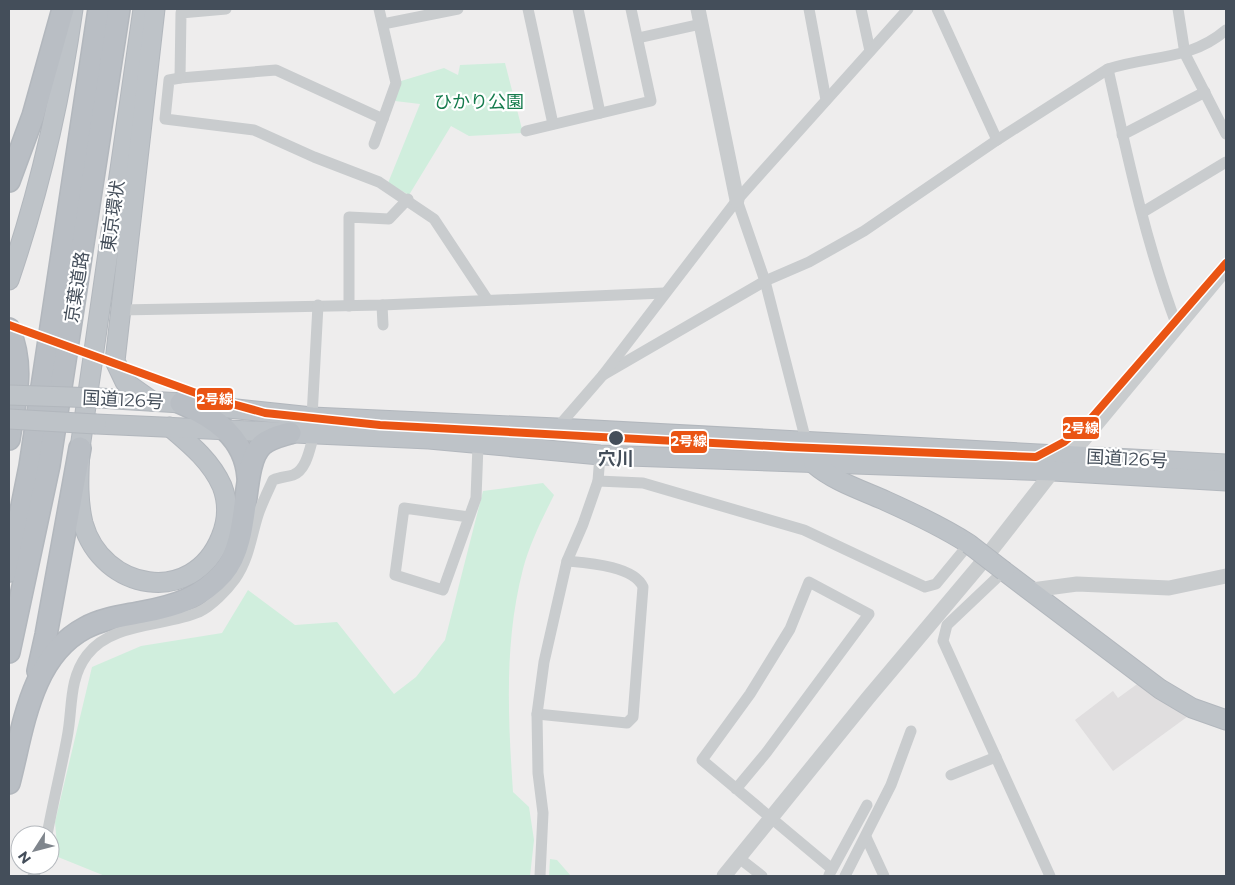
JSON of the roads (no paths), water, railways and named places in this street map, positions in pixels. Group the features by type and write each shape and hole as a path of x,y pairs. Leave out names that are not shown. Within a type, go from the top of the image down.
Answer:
{"highway":[{"path":"9,180 33,116 63,9"},
{"path":"9,280 31,214 49,147 73,9"},
{"name":"京葉道路","path":"9,571 30,466 99,9"},
{"name":"京葉道路","path":"9,652 50,457 119,9"},
{"name":"東京環状","path":"143,9 80,448 78,495 83,524 94,548 110,566 133,578 158,583 173,581 200,568 212,556 228,515 222,487 215,472 198,452 170,427"},
{"path":"155,9 116,345 117,366 125,382 156,403"},
{"path":"9,329 14,342 19,368 9,439"},
{"name":"国道126号","path":"9,395 181,403 313,425 478,445 600,455 1053,471 1226,481"},
{"path":"181,403 205,414 226,430 244,459 248,482"},
{"path":"9,419 170,427"},
{"name":"国道126号","path":"170,427 290,433 313,425 557,428 1226,464"},
{"path":"32,694 45,666 71,637 85,628 110,618 173,606 195,597 211,585 224,571 234,554 241,534 248,482 255,453 268,440 290,433"},
{"path":"9,784 46,635 80,448"},
{"path":"814,464 823,472 847,485 942,527 970,544 1160,689 1192,708 1226,720"}],"street":[{"path":"180,78 181,13 226,9"},
{"path":"374,144 396,83 379,9"},
{"path":"382,24 458,9"},
{"path":"528,9 553,124"},
{"path":"578,9 600,113"},
{"path":"526,131 651,101 631,9"},
{"path":"808,9 826,100"},
{"path":"861,9 870,51"},
{"path":"557,428 603,375 737,200 908,9"},
{"path":"937,9 996,140"},
{"path":"1178,9 1185,54 1226,134"},
{"path":"638,38 700,16 737,200 765,281 806,441"},
{"path":"603,375 765,281 809,262 864,231 996,140 1108,69 1124,64 1185,54 1226,30"},
{"path":"1108,69 1122,135 1165,294 1177,326"},
{"path":"383,119 276,70 169,80 165,120 254,130 314,157 379,182 408,199 434,218 487,299"},
{"path":"1122,135 1205,92"},
{"path":"1143,212 1226,162"},
{"path":"349,306 349,217 389,219 408,199"},
{"path":"724,876 770,817 979,566 1053,471 1084,439 1226,268"},
{"path":"119,310 382,305 487,299 664,293"},
{"path":"49,825 68,736 73,682 87,655 95,646 122,632 182,618 201,611 217,598 235,579 248,557 258,515 273,480 293,475 300,471 307,459 313,425 318,305"},
{"path":"382,305 383,324"},
{"path":"469,517 404,508 395,575 443,590 476,498 478,445"},
{"path":"540,876 543,813 538,773 537,714 544,662 567,561 583,524 598,481 600,455"},
{"path":"598,481 643,483 804,530 925,587 936,584 970,544"},
{"path":"537,714 627,723 633,717 642,583 639,578 610,566 567,561"},
{"path":"1004,571 947,625 943,641 1050,876"},
{"path":"1032,590 1077,584 1169,588 1226,576"},
{"path":"736,789 869,614 808,582 790,629 750,694 702,760 736,789 770,817 830,873 867,805"},
{"path":"845,876 891,785 911,731"},
{"path":"952,775 996,757"},
{"path":"866,837 884,876"},
{"path":"739,858 762,876"}],"place":[{"name":"穴川","path":"616,438"}],"park label":[{"name":"ひかり公園","path":"479,102"}]}
